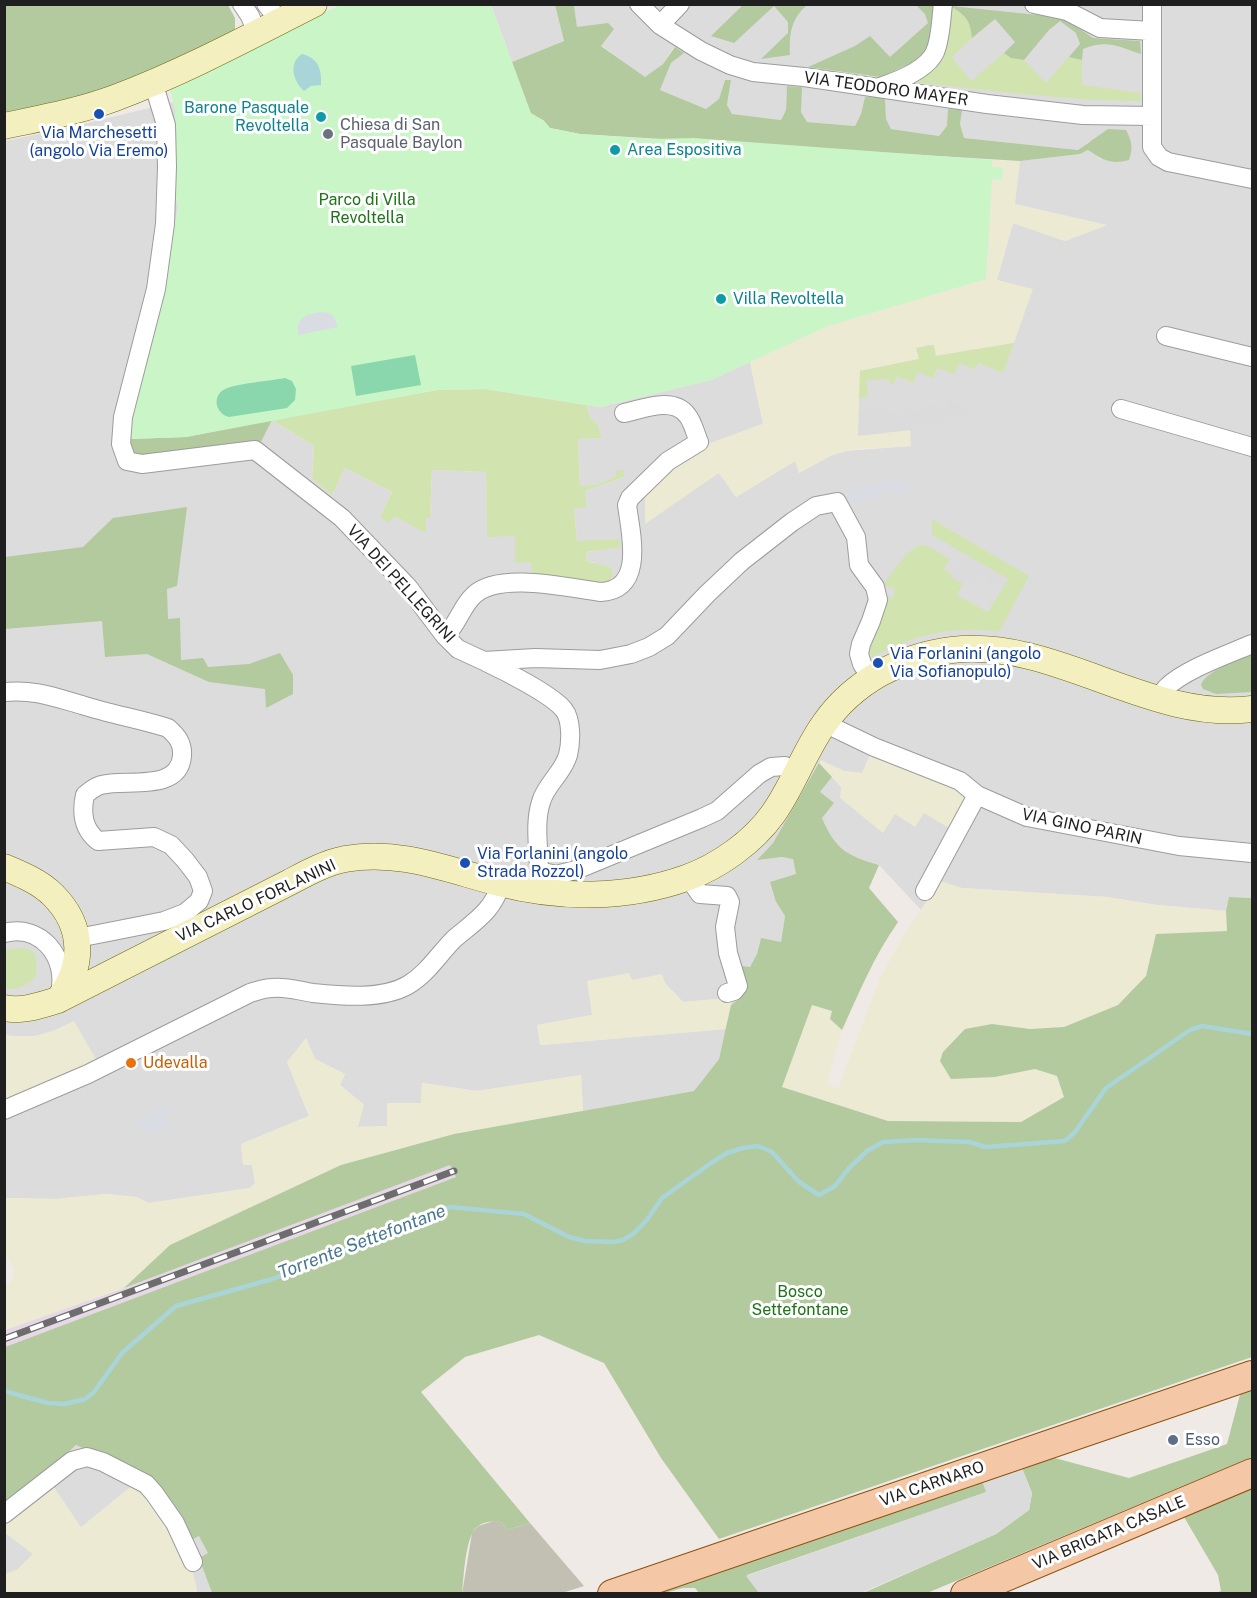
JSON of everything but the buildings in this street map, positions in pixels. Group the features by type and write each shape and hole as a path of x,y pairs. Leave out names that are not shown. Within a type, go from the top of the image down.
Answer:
{"main road":[{"path":"4,126 114,99 153,82 268,20 314,4"},
{"name":"VIA CARLO FORLANINI","path":"4,1008 14,1010 35,1007 58,1000 319,867 344,859 377,856 403,858 439,865 501,884 570,895 610,894 652,889 688,877 728,856 773,815 824,723 844,700 871,678 918,656 953,650 996,651 1064,666 1160,700 1195,709 1252,709"},
{"path":"4,867 26,876 52,895 74,929 77,954 73,976 67,989 58,1000"},
{"name":"VIA CARNARO","path":"612,1593 1252,1375"},
{"name":"VIA BRIGATA CASALE","path":"965,1593 1252,1473"}],"street":[{"path":"242,4 250,16 268,20"},
{"name":"VIA TEODORO MAYER","path":"639,4 660,25 701,51 730,65 753,72 1083,115 1152,116"},
{"path":"660,25 680,4"},
{"path":"879,88 903,80 928,61 936,51 943,4"},
{"path":"1034,4 1067,11 1100,28 1152,31"},
{"path":"1152,4 1152,147 1159,157 1168,162 1252,179"},
{"name":"VIA DEI PELLEGRINI","path":"153,82 166,125 165,225 156,289 123,417 121,444 127,461 142,464 255,450 342,518 408,587 445,636 458,649 484,661 535,658 600,660 631,654 649,647 667,636 742,561 792,522 816,506 837,502 856,537 859,565 875,587 878,600 859,654 871,678"},
{"path":"1166,336 1252,357"},
{"path":"445,636 454,628 466,604 486,587 500,584 524,584 601,592 612,591 621,586 631,568 632,552 627,505 630,498 668,461 699,442 688,415 680,408 665,404 624,413"},
{"path":"1121,409 1252,447"},
{"path":"1160,700 1165,689 1177,680 1252,644"},
{"path":"484,661 549,698 564,710 568,722 570,737 568,756 559,774 547,787 540,804 539,871 556,875 576,870 702,818 717,811 759,774 771,767 785,766 797,771"},
{"path":"4,692 22,690 51,694 168,728 177,737 182,748 182,760 170,776 147,782 103,784 93,788 85,795 82,809 90,834 98,841 154,837 171,845 186,860 198,878 203,891 199,901 185,913 164,921 127,928 74,929"},
{"name":"VIA GINO PARIN","path":"824,723 874,747 960,781 977,795 1027,818 1179,846 1252,853"},
{"path":"925,891 977,795"},
{"path":"688,877 700,894 727,896 730,902 725,927 728,953 738,986 734,991 727,993"},
{"path":"4,1110 88,1074 250,993 271,988 347,995 377,994 410,984 454,939 490,908 501,884"},
{"path":"4,933 14,930 29,932 46,943 56,954 62,970 58,1000"},
{"path":"4,1514 72,1461 87,1457 112,1466 146,1484 175,1523 194,1562"}],"shaded area":[{"path":"491,5 555,5 564,41 512,62"},
{"path":"574,5 1252,5 1252,898 1229,897 1226,911 1157,905 1107,897 962,888 940,882 921,910 879,865 855,859 831,839 822,818 820,792 832,777 883,833 872,751 862,773 844,771 821,761 773,843 758,859 793,858 796,874 776,902 785,916 781,943 761,939 750,968 741,967 747,986 744,996 731,1005 729,998 683,1002 665,983 631,980 629,974 592,1015 537,1025 541,1045 726,1029 719,1059 694,1091 583,1111 581,1075 477,1091 422,1083 421,1103 387,1126 358,1127 363,1104 340,1085 345,1074 315,1059 306,1039 287,1062 309,1116 241,1144 243,1164 252,1165 255,1183 250,1188 149,1203 136,1197 106,1194 55,1199 5,1198 5,141 174,102 175,193 178,208 129,439 260,444 272,420 314,446 312,479 332,495 345,468 392,492 380,517 394,516 426,532 426,517 430,517 432,470 486,472 487,536 515,536 531,562 598,563 588,562 586,556 587,552 596,551 577,541 574,508 585,491 624,477 616,476 599,484 580,486 578,439 600,438 599,426 591,418 586,405 600,407 711,380 750,362 763,424 705,445 719,473 736,497 795,461 799,473 830,456 846,451 911,446 858,436 860,353 1032,290 997,280 1013,223 1065,241 1106,225 1014,204 1020,161 1080,154 1088,150 1102,160 1090,141 1078,150 964,138 960,124 961,110 939,136 891,129 886,119 885,96 865,97 855,126 807,122 801,112 801,87 787,86 786,110 781,120 732,114 727,105 731,81 725,80 719,99 706,109 660,90 671,63 683,53 674,47 663,64 645,78 577,27"},
{"path":"992,160 1020,161 1015,204 1107,225 1065,241 1013,223 997,280 1033,289 1014,343 935,356 934,345 928,345 917,348 919,359 860,371 858,435 910,430 911,446 846,451 830,456 799,473 795,461 736,497 719,473 645,524 645,493 673,465 705,445 763,424 750,362 828,326 986,279 992,179 1002,180 1003,169 992,168"},
{"path":"320,312 329,313 334,317 338,327 298,335 298,324 301,319"},
{"path":"949,400 967,407 968,416 947,417 942,423 914,424 910,430 858,436 859,408 882,407 901,415 905,406 922,413 926,404 945,411"},
{"path":"901,477 902,482 909,481 909,493 905,494 904,491 894,495 891,488 881,490 883,496 854,504 842,494"},
{"path":"964,554 1009,579 1001,590 987,583 989,578 982,574 976,584 967,578 963,584 951,577"},
{"path":"872,751 942,780 969,797 952,830 924,813 915,827 895,814 883,833 840,798 841,787 819,763 821,760 844,771 862,773"},
{"path":"940,881 962,888 1107,897 1157,905 1226,911 1227,931 1157,934 1146,976 1118,1005 1064,1027 1030,1029 992,1024 965,1029 943,1052 995,1077 1035,1069 1057,1076 1064,1096 1021,1122 888,1121 782,1087 812,1005 832,1011 831,1019 842,1030 827,1084 838,1089 880,978 901,940"},
{"path":"629,973 632,980 662,974 665,983 683,1002 729,998 731,1005 726,1029 540,1045 537,1025 592,1015 587,981"},
{"path":"74,1021 97,1061 5,1100 4,1034 35,1036"},
{"path":"306,1038 315,1059 345,1074 340,1085 364,1105 358,1127 387,1126 387,1103 421,1103 422,1083 477,1091 581,1075 583,1111 454,1134 341,1165 170,1245 124,1288 5,1330 4,1284 10,1284 15,1268 5,1255 5,1198 55,1199 106,1194 136,1197 149,1203 250,1188 255,1183 252,1165 243,1165 241,1144 309,1116 287,1062"},
{"path":"172,1106 174,1110 165,1114 170,1127 149,1136 145,1128 140,1130 136,1120"},
{"path":"450,1164 456,1177 5,1347 4,1330 124,1288"},
{"path":"76,1445 135,1473 189,1541 199,1535 209,1553 199,1558 212,1593 197,1593 195,1580 80,1527 53,1487 5,1525 5,1505 38,1481"},
{"path":"1022,1468 1032,1493 1029,1510 996,1534 861,1593 759,1593 746,1576 986,1492 982,1481"},
{"path":"135,1483 153,1495 191,1563 197,1593 5,1593 4,1574 17,1570 33,1554 5,1532 5,1525 53,1486 81,1527"},
{"path":"494,1521 501,1522 507,1530 530,1523 584,1586 562,1593 462,1594 472,1533 478,1526"},
{"path":"4,1532 33,1554 17,1570 5,1574"}],"green space":[{"path":"5,5 228,5 235,18 235,29 227,36 124,83 73,99 5,112"},
{"name":"Parco di Villa Revoltella","path":"340,5 491,5 531,113 543,120 550,128 580,134 652,139 693,138 992,160 992,167 1003,168 1002,180 992,179 986,279 828,326 711,380 599,407 486,389 437,390 186,437 129,439 178,209 175,193 175,109 169,86"},
{"path":"555,5 574,5 577,27 608,23 614,29 601,46 645,77 663,64 675,47 684,53 671,63 660,90 706,109 719,99 725,80 731,80 727,105 732,114 781,120 786,110 787,86 802,87 801,112 807,122 855,126 865,97 885,96 886,119 891,129 939,136 947,126 948,109 962,110 960,124 964,138 1078,150 1108,129 1126,130 1131,145 1129,160 1112,162 1088,150 1080,154 1020,161 580,134 550,128 543,120 520,117 512,62 564,41"},
{"path":"743,5 807,5 794,21 790,55 761,59 788,33 788,22 774,6 734,43 711,36"},
{"path":"916,5 935,5 929,48 915,61 881,77 808,67 855,46 870,36 890,57 928,23 925,14"},
{"path":"951,6 969,22 972,38 952,57 971,81 1004,53 1011,58 1024,60 1046,83 1069,57 1082,60 1082,85 1141,93 1141,101 1055,97 912,82 932,68 947,49"},
{"path":"951,6 1057,17 1073,24 1093,38 1140,41 1141,54 1106,44 1083,49 1082,60 1069,57 1080,44 1076,33 1060,21 1049,30 1024,60 1011,58 1004,53 1015,42 995,19 972,38 967,19"},
{"path":"1014,343 1003,373 978,363 975,369 959,363 955,374 937,368 933,378 917,372 913,383 897,376 893,384 889,383 889,379 867,380 868,397 859,398 860,371 919,359 916,348 934,345 936,356"},
{"path":"415,355 421,385 356,396 351,366"},
{"path":"285,378 292,381 296,389 295,400 287,408 229,417 218,409 218,396 225,389"},
{"path":"486,389 586,405 591,418 599,426 601,438 578,439 580,486 599,484 616,476 616,471 624,470 624,477 585,491 586,508 574,508 577,541 620,539 621,547 587,552 588,562 610,567 613,574 608,583 532,578 531,562 515,563 515,536 487,537 486,472 432,470 430,518 426,518 426,533 394,516 389,523 380,517 392,492 345,468 332,495 312,479 314,446 272,420 437,390"},
{"path":"272,420 260,444 140,458 130,450 129,439 186,437"},
{"path":"187,507 177,586 167,589 168,619 180,618 181,660 203,658 208,667 249,664 280,653 293,675 293,694 266,708 265,689 209,682 147,654 105,657 102,621 5,629 5,557 83,547 113,518"},
{"path":"932,519 1029,576 999,632 966,630 934,634 903,643 873,657 868,653 881,594 893,598 895,589 883,585 901,560 913,549 924,545 950,559 944,569 952,574 951,577 963,584 957,595 988,612 1008,579 932,535"},
{"path":"1252,655 1252,692 1216,694 1203,689 1201,685 1209,675 1224,666"},
{"name":"Bosco Settefontane","path":"819,763 832,777 820,792 834,803 822,818 827,829 843,850 879,865 869,888 898,922 874,961 842,1030 830,1019 832,1011 812,1005 782,1087 888,1121 1021,1122 1064,1097 1057,1076 1035,1069 995,1077 951,1079 940,1061 943,1052 965,1029 992,1024 1030,1029 1064,1027 1118,1005 1146,976 1156,934 1227,931 1226,911 1229,897 1252,898 1252,1357 719,1539 661,1458 604,1363 539,1335 465,1357 421,1392 530,1523 507,1530 501,1522 484,1523 478,1526 470,1538 462,1593 212,1593 199,1558 208,1553 199,1536 189,1541 135,1473 76,1445 38,1481 5,1505 5,1347 456,1177 450,1165 124,1288 170,1245 341,1165 454,1134 694,1091 719,1059 731,1005 742,996 746,988 741,966 750,967 757,954 761,938 781,942 785,916 776,902 770,882 796,874 793,859 782,857 757,860 773,843"},
{"path":"26,948 35,953 37,967 35,978 21,987 5,988 5,950"},
{"path":"1252,1387 1252,1457 927,1593 861,1594 996,1534 1029,1510 1032,1493 1022,1468 1051,1457 1129,1478 1227,1444 1241,1391"},
{"path":"982,1481 987,1492 747,1575 759,1593 699,1593 695,1588 683,1588 665,1593 646,1594"},
{"path":"1252,1488 1252,1593 1215,1593 1221,1591 1218,1575 1184,1517"}],"water":[{"path":"302,54 315,61 320,69 321,79 321,85 311,86 304,91 297,82 294,72 295,62"}],"waterway":[{"name":"Torrente Settefontane","path":"4,1390 48,1403 65,1404 85,1399 94,1392 122,1353 176,1306 269,1280 320,1262 419,1217 450,1207 524,1214 569,1237 585,1241 614,1242 633,1234 646,1221 662,1198 727,1153 758,1146 772,1152 799,1182 819,1195 835,1186 849,1168 867,1151 883,1142 916,1140 970,1142 985,1147 1065,1141 1075,1132 1106,1088 1190,1030 1202,1026 1252,1034"}],"railway":[{"path":"4,1339 454,1171"}],"place":[{"name":"Via Marchesetti (angolo Via Eremo)","path":"99,114"},
{"name":"Barone Pasquale Revoltella","path":"321,117"},
{"name":"Chiesa di San Pasquale Baylon","path":"328,134"},
{"name":"Area Espositiva","path":"615,150"},
{"name":"Villa Revoltella","path":"721,299"},
{"name":"Via Forlanini (angolo Via Sofianopulo)","path":"878,663"},
{"name":"Via Forlanini (angolo Strada Rozzol)","path":"465,863"},
{"name":"Udevalla","path":"131,1063"},
{"name":"Esso","path":"1173,1440"}]}
